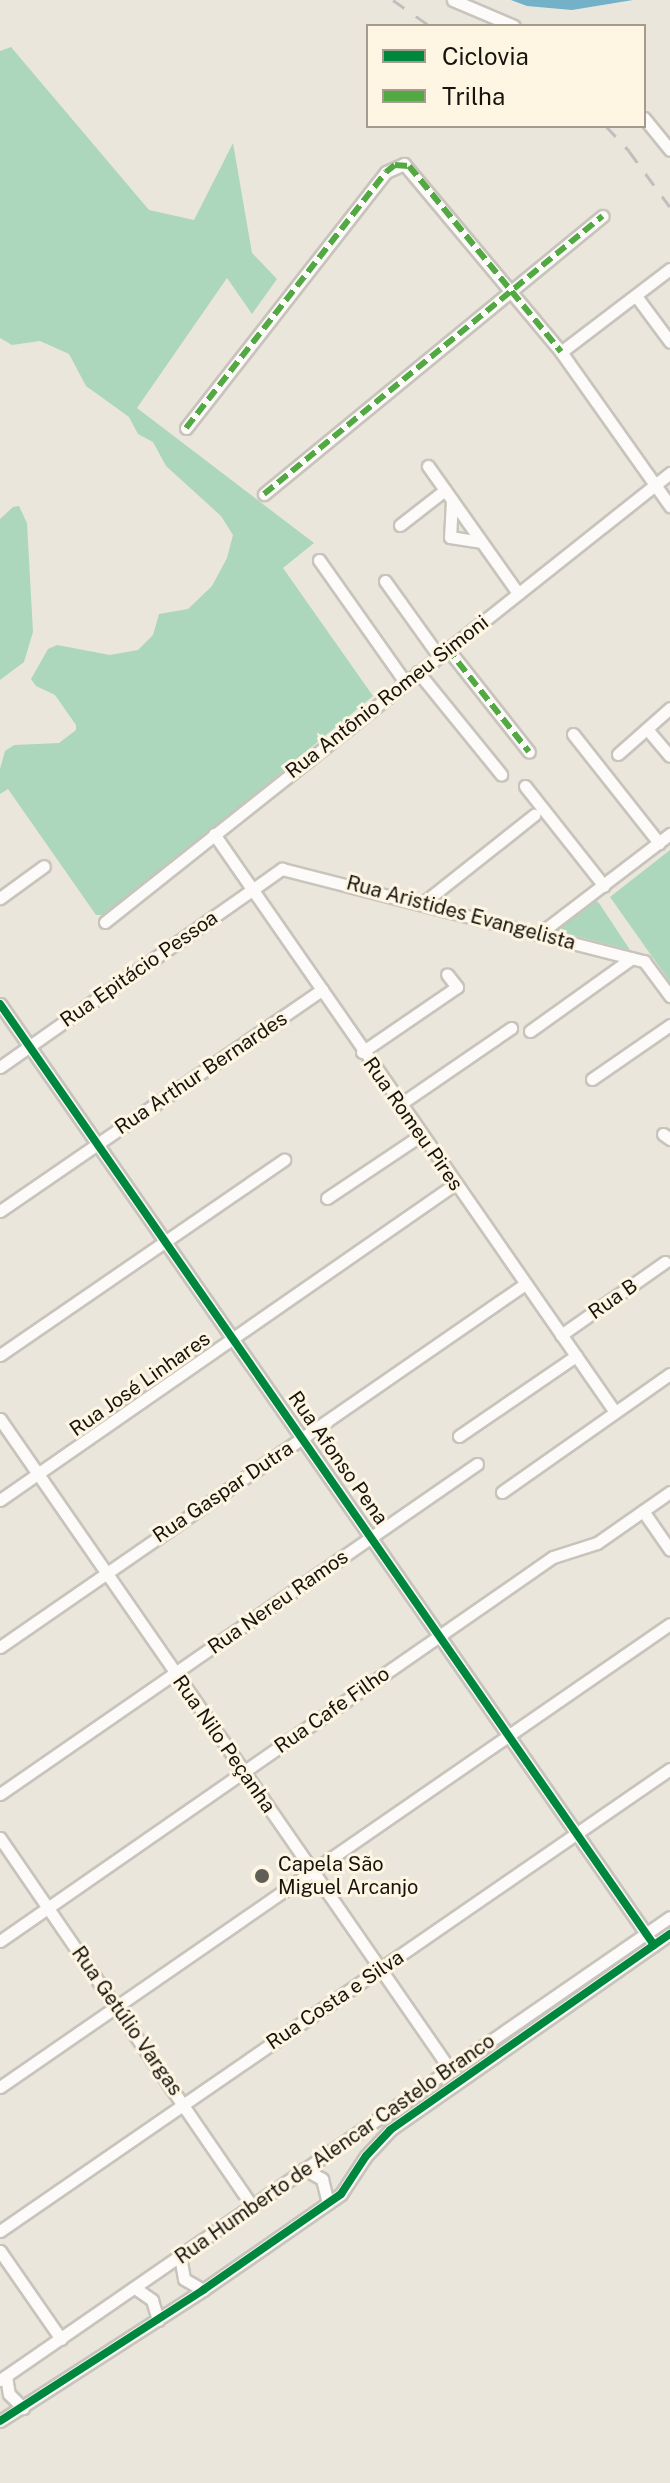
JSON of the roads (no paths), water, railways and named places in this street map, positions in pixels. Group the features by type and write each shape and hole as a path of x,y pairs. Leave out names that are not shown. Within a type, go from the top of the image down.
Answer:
{"street":[{"path":"453,0 509,24"},
{"path":"646,120 670,150"},
{"path":"186,428 386,172 395,165 409,166 561,352 670,506"},
{"path":"264,494 603,216"},
{"path":"561,352 670,269"},
{"path":"636,296 670,342"},
{"path":"428,466 518,593"},
{"name":"Rua Antônio Romeu Simoni","path":"105,922 670,473"},
{"path":"400,525 448,495"},
{"path":"448,495 450,537 481,542"},
{"path":"319,560 405,682"},
{"path":"385,581 529,752"},
{"path":"418,672 501,774"},
{"path":"618,754 670,708"},
{"path":"647,729 670,756"},
{"path":"573,734 659,843"},
{"path":"525,786 604,886"},
{"path":"423,903 534,815"},
{"name":"Rua Romeu Pires","path":"214,834 250,891 615,1412"},
{"path":"539,934 670,834"},
{"path":"0,898 44,866"},
{"name":"Rua Aristides Evangelista","path":"277,871 300,872 638,960"},
{"name":"Rua Epitácio Pessoa","path":"0,1067 277,871"},
{"path":"530,1031 638,960 670,996"},
{"path":"362,1052 457,987 447,974"},
{"name":"Rua Arthur Bernardes","path":"0,1211 322,990"},
{"name":"Rua Afonso Pena","path":"0,1004 373,1536 654,1945"},
{"path":"592,1079 670,1025"},
{"path":"399,1105 511,1028"},
{"path":"327,1198 421,1135"},
{"path":"0,1355 284,1160"},
{"name":"Rua José Linhares","path":"0,1500 455,1184"},
{"name":"Rua B","path":"561,1335 665,1262"},
{"name":"Rua Gaspar Dutra","path":"0,1647 525,1284"},
{"path":"459,1436 576,1356"},
{"path":"502,1492 670,1374"},
{"name":"Rua Nilo Peçanha","path":"0,1419 449,2068"},
{"name":"Rua Nereu Ramos","path":"0,1794 477,1464"},
{"name":"Rua Cafe Filho","path":"0,1941 560,1552 597,1543 670,1492"},
{"path":"643,1511 670,1550"},
{"path":"0,2087 670,1624"},
{"name":"Rua Costa e Silva","path":"0,2231 670,1769"},
{"name":"Rua Getúlio Vargas","path":"0,1838 252,2206"},
{"name":"Rua Humberto de Alencar Castelo Branco","path":"3,2378 670,1917"},
{"name":"Rua Humberto de Alencar Castelo Branco","path":"0,2421 158,2320 328,2203 346,2189 366,2156 390,2130 670,1934"},
{"path":"304,2169 322,2179 328,2193 328,2203"},
{"path":"0,2251 61,2339"},
{"path":"180,2256 180,2271 184,2279 203,2290"},
{"path":"135,2288 152,2300 158,2320"},
{"path":"3,2378 9,2394 23,2408"}],"water":[{"path":"511,0 633,0 572,10 527,6"}],"railway":[{"path":"393,0 427,24"},
{"path":"608,128 629,151 670,207"}],"place":[{"name":"Capela São Miguel Arcanjo","path":"262,1876"}]}
